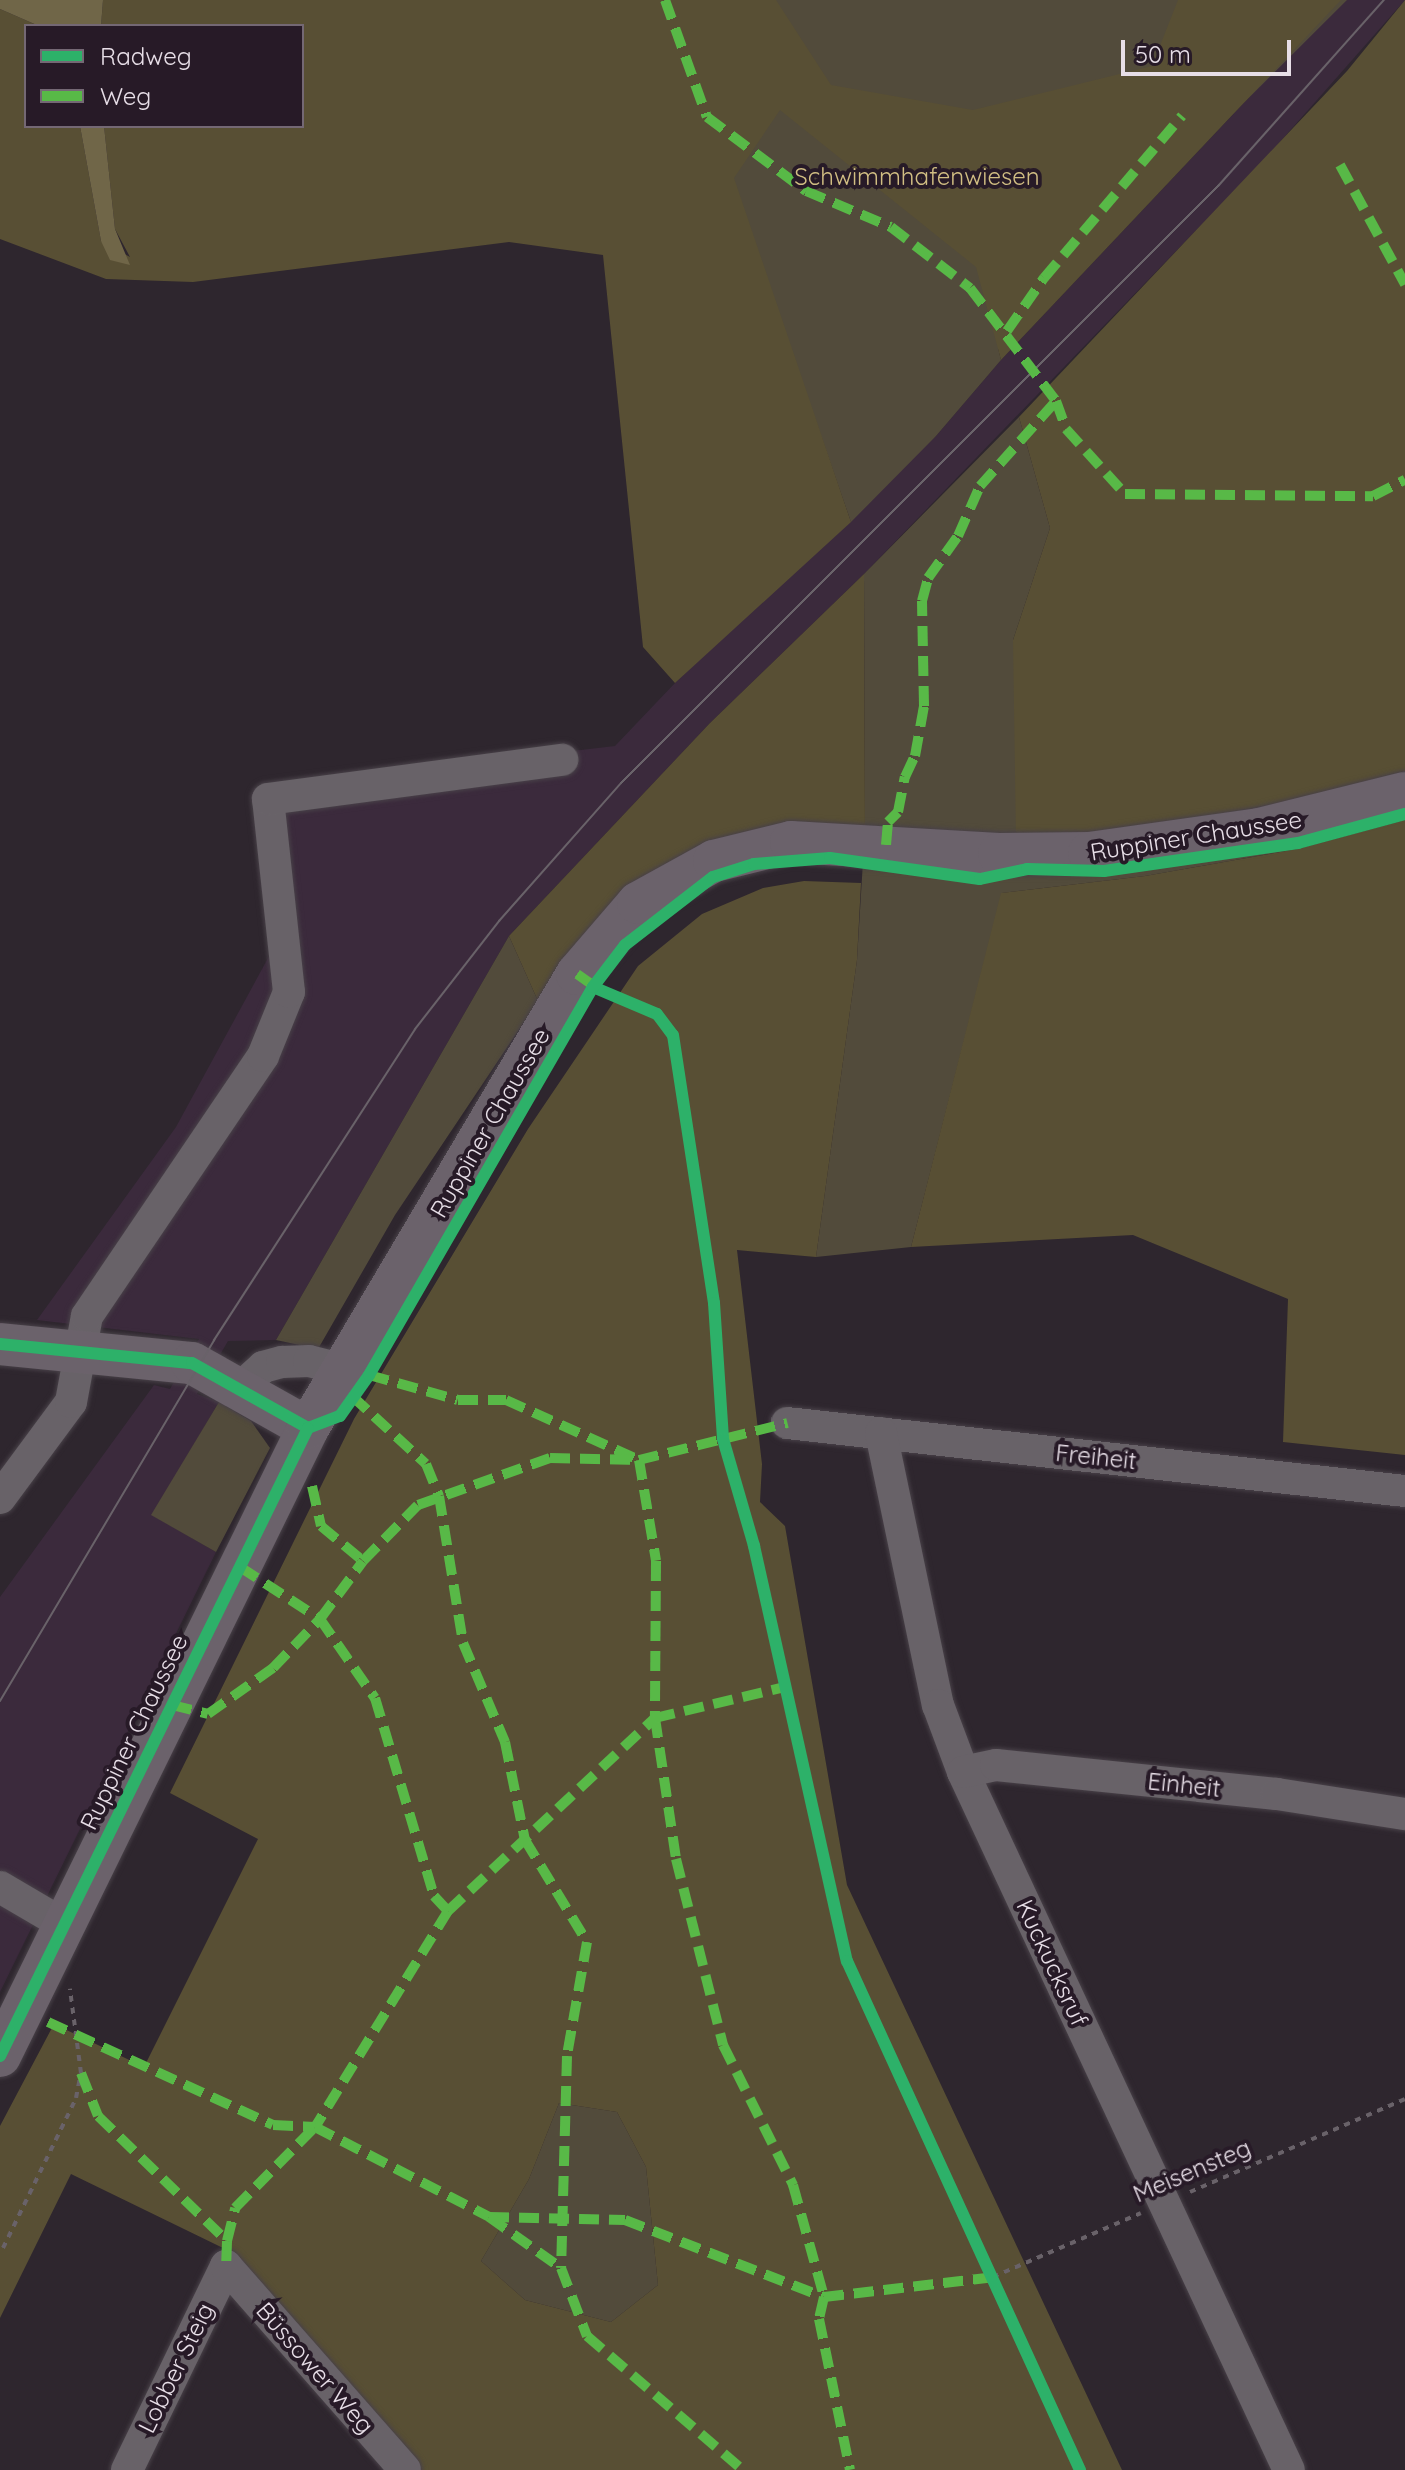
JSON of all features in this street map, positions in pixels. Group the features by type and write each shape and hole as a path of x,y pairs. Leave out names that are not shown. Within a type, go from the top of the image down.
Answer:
{"main road":[{"name":"Ruppiner Chaussee","path":"0,2056 308,1428 577,974 620,921 658,890 714,861 761,847 822,842 999,854 1089,853 1259,829 1405,793"},
{"path":"0,1344 192,1363 241,1387 308,1428"}],"street":[{"path":"0,1498 71,1402 87,1316 263,1056 289,992 268,799 562,760"},
{"path":"241,1387 263,1367 282,1362 309,1361 345,1370"},
{"name":"Freiheit","path":"787,1423 1405,1491"},
{"name":"Kuckucksruf","path":"881,1433 938,1705 963,1772 1289,2470"},
{"name":"Einheit","path":"963,1772 996,1765 1277,1794 1405,1814"},
{"path":"0,1887 56,1939"},
{"name":"Lobber Steig","path":"127,2470 226,2266"},
{"name":"Büssower Weg","path":"226,2266 405,2470"}],"path":[{"path":"1,2248 76,2098 81,2073 72,2033 69,1979 56,1939"}],"shaded area":[{"path":"0,0 103,0 101,24 34,24 0,9"},
{"path":"1341,0 1405,0 1264,160 864,574 710,723 509,936 276,1340 228,1341 197,1394 219,1402 152,1515 216,1552 0,1992 0,1597 154,1385 170,1389 199,1339 37,1320 176,1127 273,949 254,788 615,746 675,683 936,436 1001,360"},
{"path":"80,128 104,128 115,229 130,265 110,260 101,241"}],"green space":[{"path":"103,0 776,0 831,85 973,110 1152,66 1178,0 1341,0 1001,360 976,267 780,110 734,178 851,522 675,683 643,647 603,255 509,242 193,282 106,279 0,239 0,9 34,24 24,24 24,128 80,128 101,241 130,257 115,229 104,128 304,128 304,24 101,24"},
{"name":"Schwimmhafenwiesen","path":"527,0 1347,0 998,348 1001,360 936,436 851,522 810,404"},
{"path":"1405,0 1405,771 1288,801 1157,825 1016,840 1013,640 1050,528 1019,417 1347,71"},
{"path":"1019,417 1050,528 1013,640 1397,774 1405,771 1405,820 1297,849 1145,876 1002,893 911,1247 816,1257 857,960 865,828 864,574"},
{"path":"864,574 865,828 766,827 538,1001 509,936 710,723"},
{"path":"1405,820 1405,1455 1283,1442 1288,1299 1133,1235 911,1247 1001,893 1145,876 1297,849"},
{"path":"804,881 861,883 857,960 816,1257 737,1250 762,1464 760,1502 785,1526 847,1885 1122,2470 405,2470 226,2266 223,2248 71,2174 0,2318 0,2126 54,2024 144,2067 258,1839 170,1793 354,1419 528,1129 638,966 702,914 763,888","holes":["559,2103 617,2112 646,2167 658,2285 611,2322 525,2300 481,2261 529,2179"]},
{"path":"509,936 538,1001 395,1215 318,1349 276,1340"},
{"path":"219,1402 251,1421 270,1448 216,1552 151,1515"},
{"path":"559,2103 617,2112 646,2167 658,2285 611,2322 525,2300 481,2261 529,2179"}],"tram line":[{"path":"0,1701 214,1340 415,1029 499,921 621,783 1219,185 1384,0"}],"marked path":[{"path":"665,0 707,117 806,191 891,227 970,288 1056,401 1066,429 1125,494 1373,496 1405,480"},
{"path":"1007,331 1044,278 1182,116"},
{"path":"1340,165 1405,284"},
{"path":"886,845 888,822 898,812 905,777 915,756 924,706 922,601 928,578 958,536 980,486 1056,401"},
{"path":"577,974 600,990"},
{"path":"369,1375 458,1400 506,1400 639,1460 787,1423"},
{"path":"352,1396 426,1464 439,1496 463,1643 505,1742 525,1840 587,1942 567,2056 561,2268 587,2336 743,2470"},
{"path":"240,1567 320,1619 363,1561 418,1505 550,1458 639,1460 656,1561 655,1718 676,1859 723,2045 793,2185 824,2297 819,2319 850,2470"},
{"path":"312,1486 321,1526 363,1561"},
{"path":"172,1705 208,1714 273,1668 320,1619 375,1698 434,1896 448,1911 315,2127 489,2217 625,2220 824,2297 993,2277"},
{"path":"448,1911 655,1718 785,1687"},
{"path":"48,2022 273,2125 315,2127"},
{"path":"81,2073 98,2116 227,2241 226,2266"},
{"path":"227,2241 235,2208 315,2127"},
{"path":"489,2217 561,2268"}],"cycle path":[{"path":"308,1428 340,1416 369,1375 593,987 625,945 713,877 754,864 830,858 980,879 1027,869 1104,871 1298,843 1405,814"},
{"path":"593,987 657,1014 673,1035 714,1303 723,1439 754,1546 847,1961 1080,2470"},
{"path":"0,1344 192,1363 308,1428"},
{"path":"0,2056 308,1428"}]}
